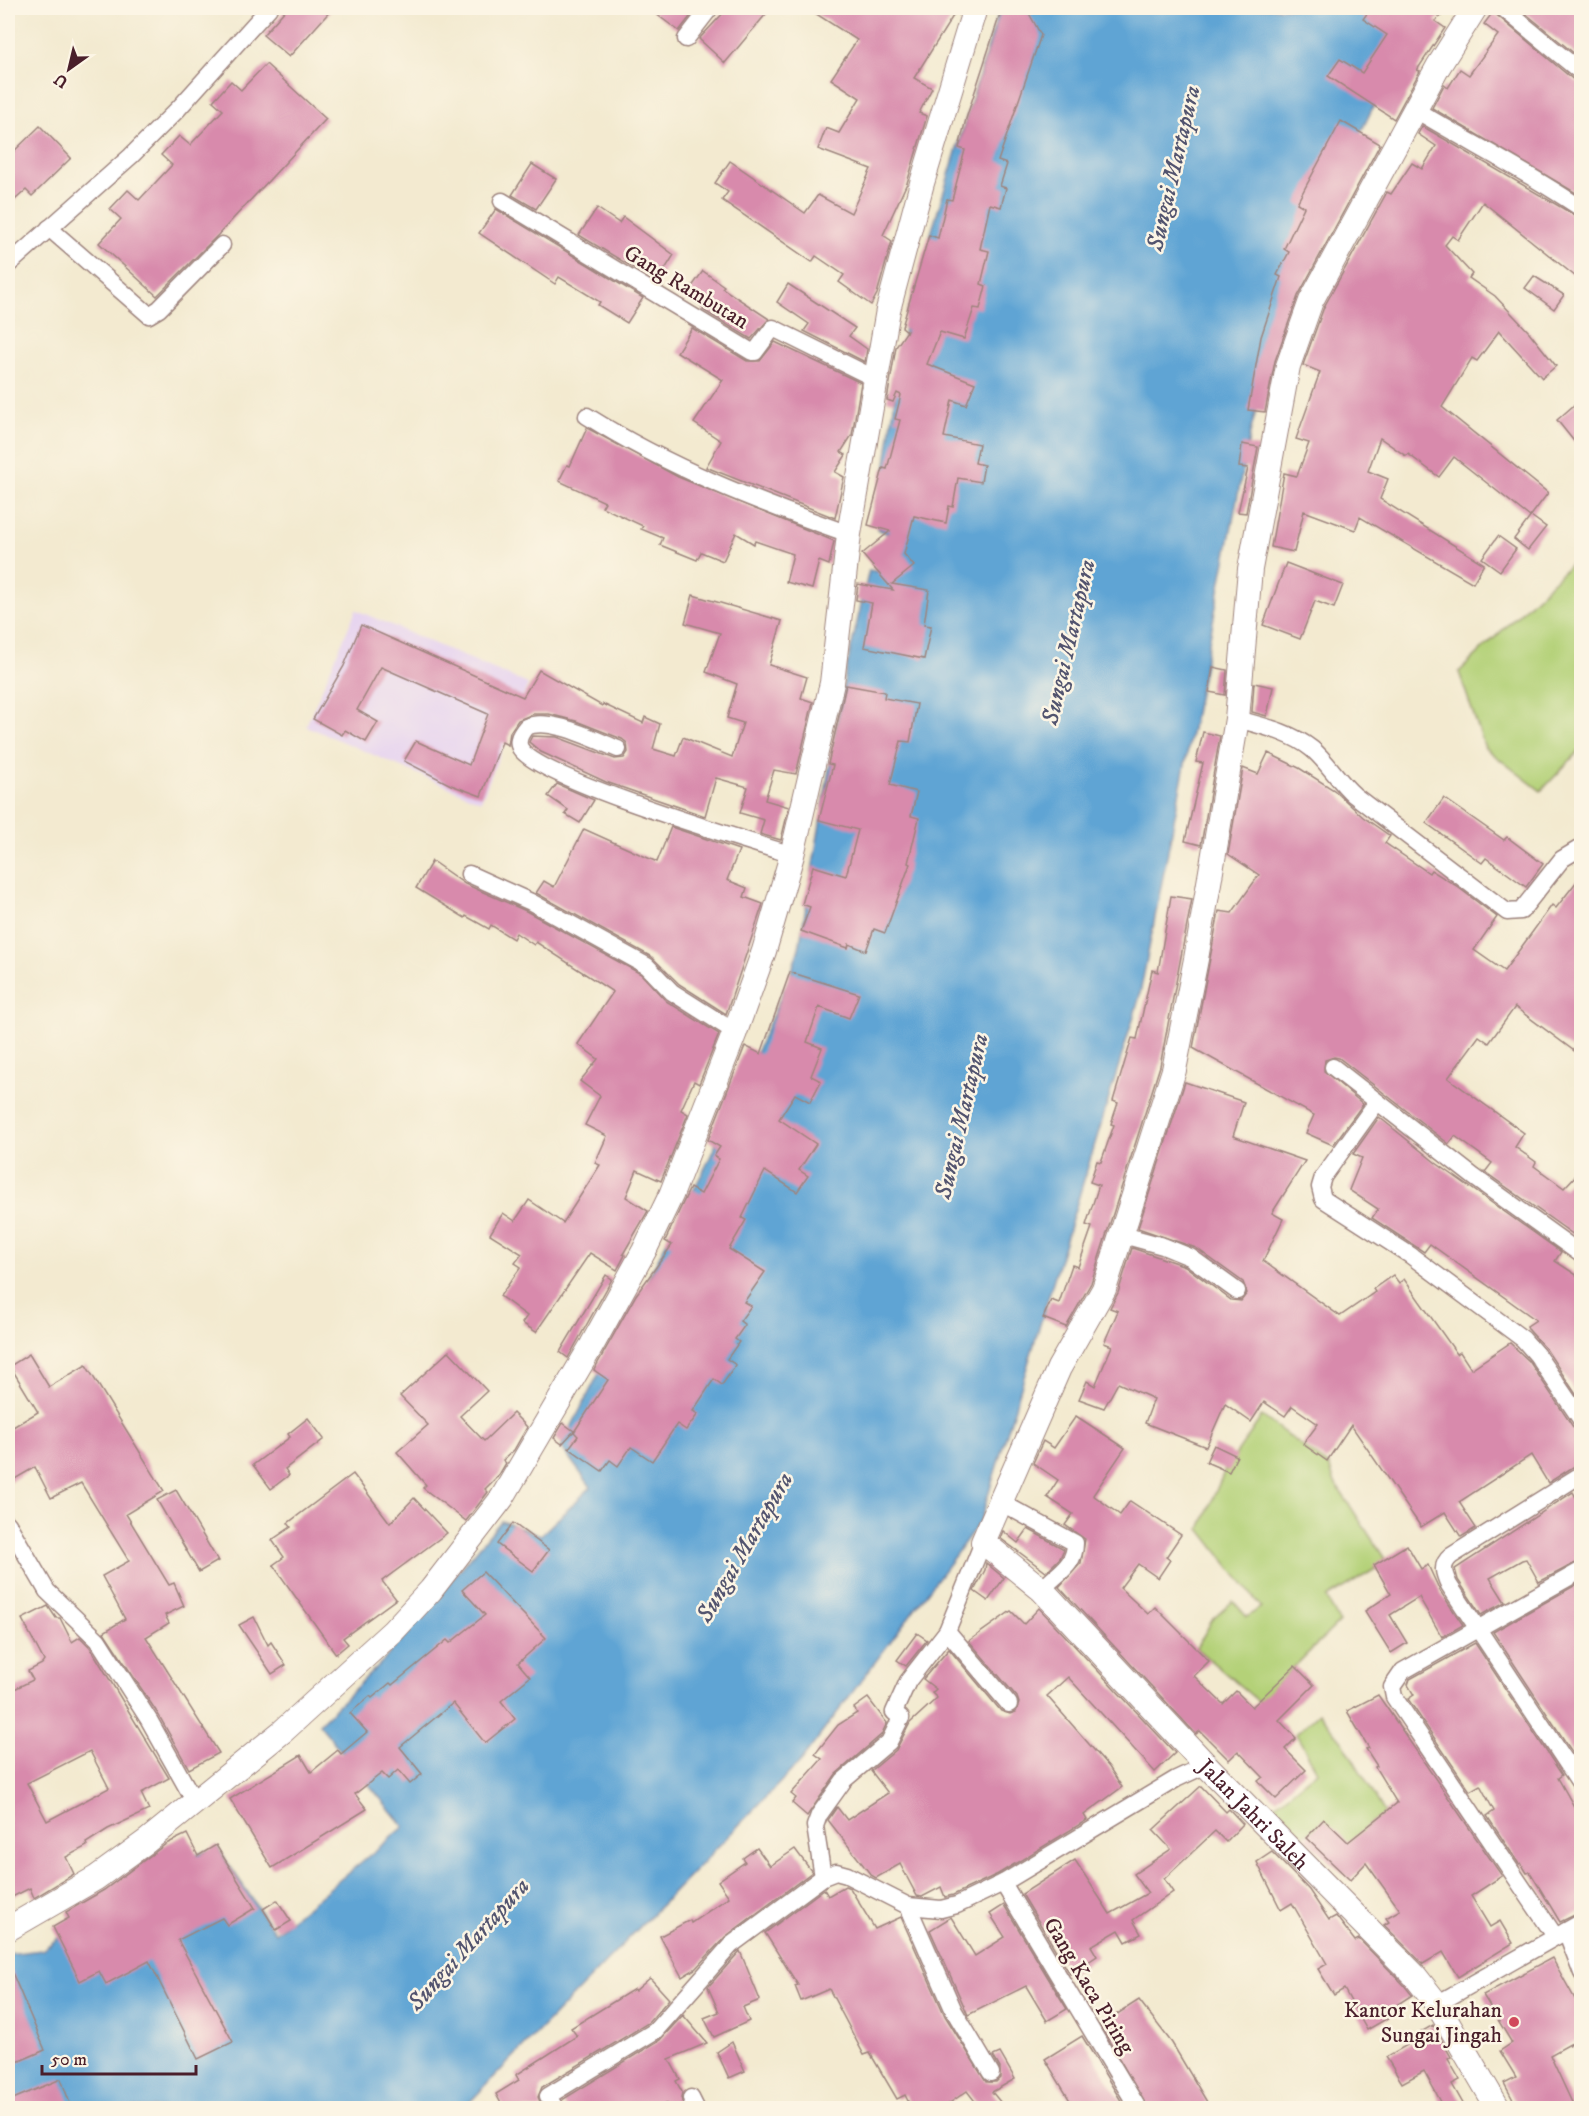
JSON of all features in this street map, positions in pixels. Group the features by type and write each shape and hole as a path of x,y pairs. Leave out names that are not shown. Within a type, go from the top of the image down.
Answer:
{"street":[{"path":"8,266 131,156 178,109 269,8"},
{"path":"687,39 710,8"},
{"path":"8,1929 96,1878 195,1802 283,1731 393,1631 431,1590 501,1498 592,1345 644,1251 671,1195 735,1032 764,951 792,855 832,683 849,534 888,310 908,234 975,8"},
{"path":"823,1877 815,1826 819,1815 844,1780 889,1742 901,1718 894,1712 899,1696 947,1631 1059,1368 1104,1289 1123,1235 1174,1070 1196,959 1237,719 1250,569 1288,366 1311,300 1414,110 1475,8"},
{"path":"1503,8 1581,73"},
{"path":"1414,110 1494,157 1532,176 1581,209"},
{"name":"Gang Rambutan","path":"502,201 752,352 755,352 773,328 876,379"},
{"path":"49,228 148,315 159,309 222,245"},
{"path":"587,416 663,459 747,499 849,534"},
{"path":"1237,719 1284,734 1313,749 1332,774 1354,795 1507,912 1521,911 1562,859 1581,848"},
{"path":"618,749 556,726 542,724 526,727 519,741 520,747 531,758 588,786 792,855"},
{"path":"469,874 542,908 647,966 672,992 735,1032"},
{"path":"1333,1067 1581,1255"},
{"path":"1377,1102 1323,1177 1320,1187 1323,1199 1410,1255 1523,1339 1537,1355 1581,1421"},
{"path":"1123,1235 1163,1246 1190,1257 1237,1291"},
{"path":"1581,1474 1446,1560 1444,1574 1581,1786"},
{"path":"1000,1502 1075,1543 1075,1556 1071,1563 1066,1569 1053,1576 1042,1590"},
{"path":"8,1524 47,1591 98,1640 149,1720 195,1802"},
{"name":"Jalan Jahri Saleh","path":"983,1542 1042,1590 1206,1765 1376,1935 1437,2004 1498,2109"},
{"path":"1581,1570 1403,1671 1396,1679 1392,1691 1560,1934 1581,1973"},
{"path":"947,1631 1009,1704"},
{"path":"555,2109 548,2096 655,2031 731,1945 823,1877 836,1872 847,1875 908,1906 941,1909 972,1900 1150,1794 1206,1765"},
{"name":"Gang Kaca Piring","path":"1003,1883 1138,2109"},
{"path":"908,1906 954,2011 991,2073"},
{"path":"1437,2004 1581,1922"}],"shaded area":[{"path":"356,610 528,684 481,801 306,726"}],"green space":[{"path":"1576,559 1582,566 1581,749 1541,791 1485,748 1459,672"},
{"path":"1262,1416 1329,1466 1335,1483 1387,1562 1327,1598 1339,1622 1259,1702 1196,1648 1213,1619 1233,1601 1247,1617 1261,1607 1200,1529 1224,1472"},
{"path":"1319,1713 1343,1742 1385,1813 1364,1829 1375,1845 1360,1859 1326,1822 1291,1843 1264,1814 1317,1771 1296,1734"}],"water":[{"name":"Sungai Martapura","path":"1000,8 1429,8 1410,31 1294,270 1250,433 1139,999 980,1522 801,1761 464,2108 8,2108 8,2047 16,2043 8,2004 8,1954 42,1950 146,1873 217,1847 275,1933 404,1827 319,1724 384,1660 501,1521 541,1535 591,1487 561,1447 708,1162 790,976 799,948 845,675 869,570 899,576 906,541 877,529 907,312"}],"building":[{"path":"287,8 333,8 289,57 263,35"},
{"path":"648,8 697,8 679,31"},
{"path":"728,8 771,8 725,63 699,39"},
{"path":"807,8 958,8 914,78 932,88 919,113 927,116 907,183 883,235 892,241 877,294 871,305 839,282 844,275 816,256 812,262 722,200 728,192 715,183 730,161 805,213 818,195 851,213 871,169 818,149 826,128 839,133 860,98 831,79 857,40"},
{"path":"1002,8 1026,8 1041,35 998,161 1007,164 1000,186 1006,188 1001,207 990,204 980,249 989,251 981,284 986,286 980,309 974,308 964,339 940,332 927,364 975,383 966,405 952,400 944,437 979,444 975,463 984,465 981,482 958,478 953,507 949,506 946,523 914,516 904,554 914,566 892,584 929,590 924,625 931,626 924,659 864,647 872,603 856,600 858,584 893,590 862,554 890,531 868,525 883,468 887,469 900,420 895,419 901,395 897,393 893,402 887,400 896,347 907,331 902,327 929,235 938,238 947,199 952,200 965,150 959,148 966,119"},
{"path":"1371,8 1451,8 1435,21 1445,28 1417,70 1420,71 1394,119 1328,76 1340,59 1362,73 1387,35 1363,19"},
{"path":"1519,8 1581,8 1581,59"},
{"path":"1493,12 1575,81 1581,83 1581,196 1432,108 1444,85 1448,88 1460,69 1469,75 1498,35 1484,24"},
{"path":"266,64 326,119 218,235 157,296 99,243 121,219 110,209 128,190 139,200 172,165 161,155 179,136 190,145 223,110 213,101 231,81 241,90"},
{"path":"1341,121 1380,144 1298,296 1275,361 1265,412 1248,410 1261,337 1281,277 1277,275 1289,252 1284,249 1304,207 1297,203"},
{"path":"40,126 71,158 32,196 26,190 8,206 8,157"},
{"path":"1422,126 1581,219 1581,281 1483,202 1458,240 1452,236 1445,245 1472,274 1469,278 1495,296 1529,332 1556,366 1542,378 1499,331 1477,361 1472,358 1442,407 1548,493 1530,517 1454,457 1439,477 1408,454 1406,456 1380,438 1368,471 1388,479 1380,499 1484,564 1473,583 1360,517 1355,530 1304,511 1294,552 1271,547 1284,473 1297,476 1309,443 1296,439 1320,372 1303,365 1324,307 1387,192 1391,194 1412,163 1422,169 1436,146 1418,134"},
{"path":"532,164 556,179 536,209 512,195"},
{"path":"597,208 619,223 623,217 674,255 657,282 579,235"},
{"path":"496,209 643,298 627,323 598,305 600,302 559,277 555,284 479,233"},
{"path":"703,271 724,286 722,288 769,319 751,339 703,310 704,308 686,295"},
{"path":"1534,276 1564,295 1554,309 1525,288"},
{"path":"788,284 855,328 849,336 867,349 865,362 804,331 809,324 777,302"},
{"path":"692,328 747,361 760,361 775,342 861,383 852,435 841,452 846,455 835,472 844,477 835,518 706,467 721,441 694,423 723,380 677,352"},
{"path":"1581,399 1581,450 1557,420"},
{"path":"587,428 678,477 834,541 829,565 819,561 812,589 786,582 793,554 755,541 754,544 736,533 723,561 701,552 697,560 660,545 663,538 641,529 643,526 602,507 605,502 559,481 567,465 570,466"},
{"path":"1242,444 1258,447 1246,513 1238,512 1248,468 1239,467"},
{"path":"1531,516 1546,527 1528,550 1514,539"},
{"path":"1498,536 1516,549 1500,571 1482,558"},
{"path":"1286,563 1343,585 1334,608 1315,601 1300,639 1263,625"},
{"path":"693,595 782,621 769,665 807,677 801,698 813,702 796,774 774,770 765,800 789,807 781,840 760,834 764,820 740,813 748,787 716,778 705,816 606,782 541,752 529,742 532,736 557,737 615,759 624,758 628,752 627,743 622,739 576,721 549,714 533,714 518,720 510,732 508,745 502,742 481,796 451,785 404,761 416,741 469,765 488,714 381,667 357,710 378,722 366,742 345,730 342,735 313,719 344,666 361,625 523,697 539,670 602,706 603,704 643,723 645,717 660,724 653,749 676,756 683,737 732,757 743,723 727,718 737,684 706,672 720,633 685,623"},
{"path":"1213,667 1227,670 1225,695 1209,692"},
{"path":"1254,683 1273,687 1267,716 1252,712"},
{"path":"846,685 885,692 884,698 917,704 910,742 901,741 890,785 917,792 911,816 919,818 908,863 910,864 885,933 874,929 866,951 849,944 848,948 801,931 810,907 802,904 813,866 846,876 858,830 819,820 833,765 828,764"},
{"path":"1203,732 1220,736 1201,845 1185,841 1203,763 1196,762"},
{"path":"1268,753 1299,768 1334,790 1363,817 1390,836 1385,843 1429,873 1431,870 1455,885 1497,917 1474,950 1504,971 1552,905 1556,908 1581,876 1581,1056 1515,1007 1489,1043 1479,1036 1448,1078 1524,1133 1515,1147 1536,1162 1534,1166 1564,1188 1581,1170 1581,1226 1574,1235 1485,1172 1492,1163 1455,1136 1449,1144 1339,1058 1325,1060 1324,1071 1363,1104 1333,1145 1306,1133 1314,1115 1193,1048 1219,911 1232,913 1259,875 1228,854 1243,768 1258,774"},
{"path":"557,784 594,800 580,823 565,814 568,810 548,796"},
{"path":"1444,798 1504,840 1507,837 1543,864 1526,887 1486,858 1482,863 1426,823"},
{"path":"671,827 739,850 727,880 747,888 744,897 763,904 726,1014 679,984 652,957 536,893 544,881 554,887 584,829 657,862"},
{"path":"432,861 465,884 526,911 641,974 666,1001 719,1034 699,1084 694,1081 681,1110 688,1114 661,1181 637,1170 626,1197 648,1211 623,1254 625,1255 617,1270 590,1253 536,1332 522,1323 527,1316 500,1296 521,1267 515,1263 522,1254 490,1234 503,1213 515,1221 529,1200 563,1223 600,1165 595,1163 607,1136 585,1125 600,1096 580,1081 598,1059 578,1044 613,992 536,942 534,945 516,933 513,939 491,925 489,929 466,916 465,918 416,888"},
{"path":"1171,896 1192,899 1160,1066 1091,1283 1066,1327 1043,1318 1051,1300 1059,1303 1072,1265 1078,1267 1092,1227 1086,1225 1099,1185 1090,1182 1097,1161 1101,1162 1114,1125 1111,1124 1118,1103 1113,1101 1132,1038 1137,1039 1152,970 1158,972"},
{"path":"790,972 859,994 849,1018 819,1007 807,1042 822,1048 811,1076 821,1081 810,1102 795,1094 779,1119 816,1144 799,1170 808,1176 797,1192 765,1171 742,1218 746,1220 729,1249 765,1272 744,1302 751,1306 740,1321 745,1325 735,1339 739,1342 727,1359 736,1365 722,1385 714,1379 693,1411 698,1414 686,1430 677,1424 652,1461 631,1447 618,1466 610,1460 602,1471 569,1448 578,1436 574,1432 608,1380 594,1370 636,1295 672,1245 665,1241 690,1188 701,1194 719,1159 714,1156 720,1147 708,1140 745,1046 761,1054"},
{"path":"1185,1082 1244,1102 1233,1136 1305,1161 1272,1213 1283,1219 1263,1261 1340,1316 1375,1292 1373,1289 1393,1275 1399,1283 1404,1279 1457,1354 1460,1352 1471,1369 1510,1343 1529,1361 1573,1427 1581,1431 1581,1462 1548,1483 1531,1455 1459,1502 1476,1528 1461,1537 1445,1512 1421,1527 1351,1425 1327,1461 1303,1444 1318,1424 1292,1406 1285,1416 1264,1402 1251,1422 1225,1404 1206,1447 1145,1423 1154,1399 1118,1383 1104,1408 1079,1399 1087,1381 1095,1386 1112,1346 1104,1343 1118,1311 1110,1308 1118,1293 1132,1248 1185,1266 1231,1300 1241,1301 1247,1293 1243,1282 1196,1248 1138,1228"},
{"path":"1379,1117 1436,1163 1561,1252 1555,1261 1581,1278 1581,1402 1546,1349 1529,1330 1527,1326 1536,1320 1430,1244 1424,1252 1372,1218 1378,1209 1349,1190 1362,1158 1353,1154"},
{"path":"606,1275 612,1279 568,1358 560,1352"},
{"path":"449,1351 487,1391 460,1416 484,1441 513,1413 527,1427 514,1450 503,1460 506,1463 499,1475 485,1489 488,1492 466,1521 423,1488 426,1485 397,1452 428,1425 400,1396"},
{"path":"29,1354 49,1387 86,1365 164,1491 126,1514 169,1585 174,1583 184,1606 165,1615 169,1623 146,1637 219,1753 189,1769 158,1714 104,1632 125,1619 102,1576 129,1561 81,1483 51,1498 35,1467 8,1483 8,1430 38,1412 10,1366"},
{"path":"1076,1416 1125,1448 1093,1495 1120,1515 1130,1501 1181,1535 1166,1557 1170,1560 1158,1578 1138,1564 1120,1588 1148,1614 1155,1607 1209,1661 1194,1676 1223,1704 1236,1691 1252,1707 1295,1666 1314,1685 1279,1720 1296,1738 1285,1749 1306,1770 1276,1799 1258,1781 1263,1777 1238,1751 1229,1760 1200,1731 1196,1734 1059,1587 1081,1563 1085,1539 1065,1525 1073,1514 1047,1497 1058,1480 1033,1463 1043,1441 1054,1448"},
{"path":"308,1418 324,1439 285,1469 289,1475 271,1489 253,1465 290,1437 288,1434"},
{"path":"563,1423 574,1431 562,1444 554,1438"},
{"path":"1214,1445 1237,1456 1229,1472 1206,1462"},
{"path":"353,1474 390,1523 414,1498 447,1533 382,1581 396,1599 343,1638 348,1644 336,1654 273,1565 284,1557 272,1540 291,1527 288,1523"},
{"path":"176,1490 218,1561 199,1572 157,1500"},
{"path":"1573,1492 1581,1507 1581,1560 1539,1582 1526,1559 1522,1560 1490,1578 1505,1602 1481,1615 1458,1580 1455,1569"},
{"path":"513,1523 549,1550 533,1571 497,1544"},
{"path":"1028,1529 1064,1549 1060,1558 1046,1572 1000,1538 1003,1531 1018,1543"},
{"path":"1407,1545 1421,1569 1428,1565 1440,1591 1463,1625 1442,1637 1419,1597 1390,1615 1407,1643 1391,1653 1365,1611 1391,1594 1374,1565"},
{"path":"986,1563 1004,1578 988,1601 974,1591 985,1570"},
{"path":"483,1572 546,1638 518,1663 530,1677 501,1701 515,1719 485,1743 453,1703 400,1747 422,1774 410,1784 398,1770 388,1779 382,1773 355,1794 367,1809 272,1868 230,1799 301,1755 311,1772 338,1750 341,1754 367,1732 350,1713 370,1696 372,1698 390,1683 392,1685 447,1640 450,1643 485,1615 462,1590"},
{"path":"1581,1582 1581,1763 1580,1764 1493,1632"},
{"path":"48,1606 56,1618 60,1618 72,1642 80,1637 90,1647 169,1778 141,1793 149,1810 108,1829 86,1843 87,1846 66,1857 74,1874 34,1898 30,1888 8,1899 8,1692 33,1680 28,1671 44,1661 22,1619","holes":["90,1751 109,1788 47,1821 27,1783"]},
{"path":"1039,1608 1175,1753 1155,1772 1068,1677 1047,1696 1109,1767 1122,1787 1084,1815 1087,1820 998,1874 953,1895 945,1897 941,1887 922,1897 917,1896 900,1864 876,1878 871,1875 828,1820 837,1807 847,1820 888,1793 871,1771 896,1750 910,1723 937,1698 932,1693 936,1689 923,1679 949,1649 1001,1711 1010,1714 1016,1712 1019,1703 1017,1697 969,1641 1011,1611 1024,1624"},
{"path":"254,1617 268,1645 271,1642 286,1665 272,1674 239,1625"},
{"path":"917,1633 927,1640 906,1666 897,1660"},
{"path":"1475,1643 1562,1775 1558,1778 1581,1819 1581,1912 1560,1922 1530,1872 1527,1873 1521,1863 1519,1864 1487,1816 1494,1811 1480,1785 1470,1791 1408,1699 1414,1695 1408,1685 1410,1679"},
{"path":"1378,1695 1502,1876 1471,1896 1490,1927 1500,1921 1513,1943 1458,1977 1443,1952 1423,1964 1384,1925 1389,1922 1386,1918 1400,1910 1366,1863 1350,1880 1306,1838 1324,1819 1348,1842 1397,1803 1375,1767 1377,1766 1366,1749 1369,1748 1347,1711"},
{"path":"868,1698 887,1723 881,1735 836,1774 807,1816 792,1803 796,1798 791,1794 822,1759 815,1754 838,1725 857,1713 854,1708"},
{"path":"1201,1786 1226,1812 1229,1809 1243,1824 1226,1842 1215,1831 1164,1879 1173,1892 1133,1920 1141,1934 1126,1942 1119,1930 1091,1946 1097,1956 1070,1974 1022,1894 1075,1860 1110,1914 1148,1893 1134,1874 1171,1849 1153,1830"},
{"path":"187,1834 198,1856 216,1845 255,1908 227,1925 222,1918 178,1940 233,2042 198,2059 149,1961 106,1984 99,1971 80,1981 53,1927 69,1918 66,1912 104,1890 166,1844"},
{"path":"757,1848 770,1866 795,1849 812,1872 725,1937 695,1969 682,1977 660,1936 690,1920 691,1923 729,1897 718,1881 745,1862 743,1858"},
{"path":"1272,1852 1309,1890 1329,1920 1336,1916 1355,1941 1359,1939 1404,1985 1412,1995 1398,2004 1402,2010 1367,2030 1344,1989 1334,1995 1318,1969 1327,1964 1292,1903 1281,1910 1257,1862"},
{"path":"845,1886 850,1888 875,1929 901,1917 945,2016 986,2082 996,2082 1000,2078 1000,2068 993,2056 1000,2053 1015,2079 992,2092 1006,2109 981,2109 967,2091 941,2109 912,2109 905,2095 897,2099 870,2053 864,2055 829,1989 801,2001 795,1986 798,1985 765,1933 824,1889 828,1896"},
{"path":"277,1900 291,1921 276,1930 263,1909"},
{"path":"1004,1905 1067,2009 1047,2021 1026,1986 968,2015 930,1930 951,1917 975,1956 1005,1937 990,1914"},
{"path":"740,1951 760,2000 743,2007 749,2021 714,2037 704,2018 719,2012 708,1987"},
{"path":"1552,1958 1581,2010 1581,2038 1550,2055 1575,2109 1518,2109 1504,2083 1516,2077 1500,2051 1512,2043 1483,1995"},
{"path":"8,1963 45,2050 8,2066"},
{"path":"650,1978 669,1999 648,2023 542,2087 538,2097 543,2109 504,2109 496,2094 519,2080 516,2075 577,2036 571,2028 634,1989 635,1991"},
{"path":"1139,2000 1172,2043 1207,2102 1197,2109 1148,2109 1100,2025"},
{"path":"683,2015 707,2043 669,2059 680,2079 676,2081 682,2092 681,2098 685,2109 670,2109 667,2103 657,2109 565,2109 562,2100 660,2040"},
{"path":"1433,2025 1451,2057 1448,2059 1460,2080 1452,2084 1466,2109 1445,2109 1424,2071 1402,2083 1386,2057 1423,2036 1421,2032"},
{"path":"1082,2036 1126,2109 1075,2109 1045,2059"},
{"path":"732,2042 745,2071 729,2078 717,2052"},
{"path":"61,2079 72,2109 8,2109 8,2101"}],"place":[{"name":"Kantor Kelurahan Sungai Jingah","path":"1514,2022"}]}
